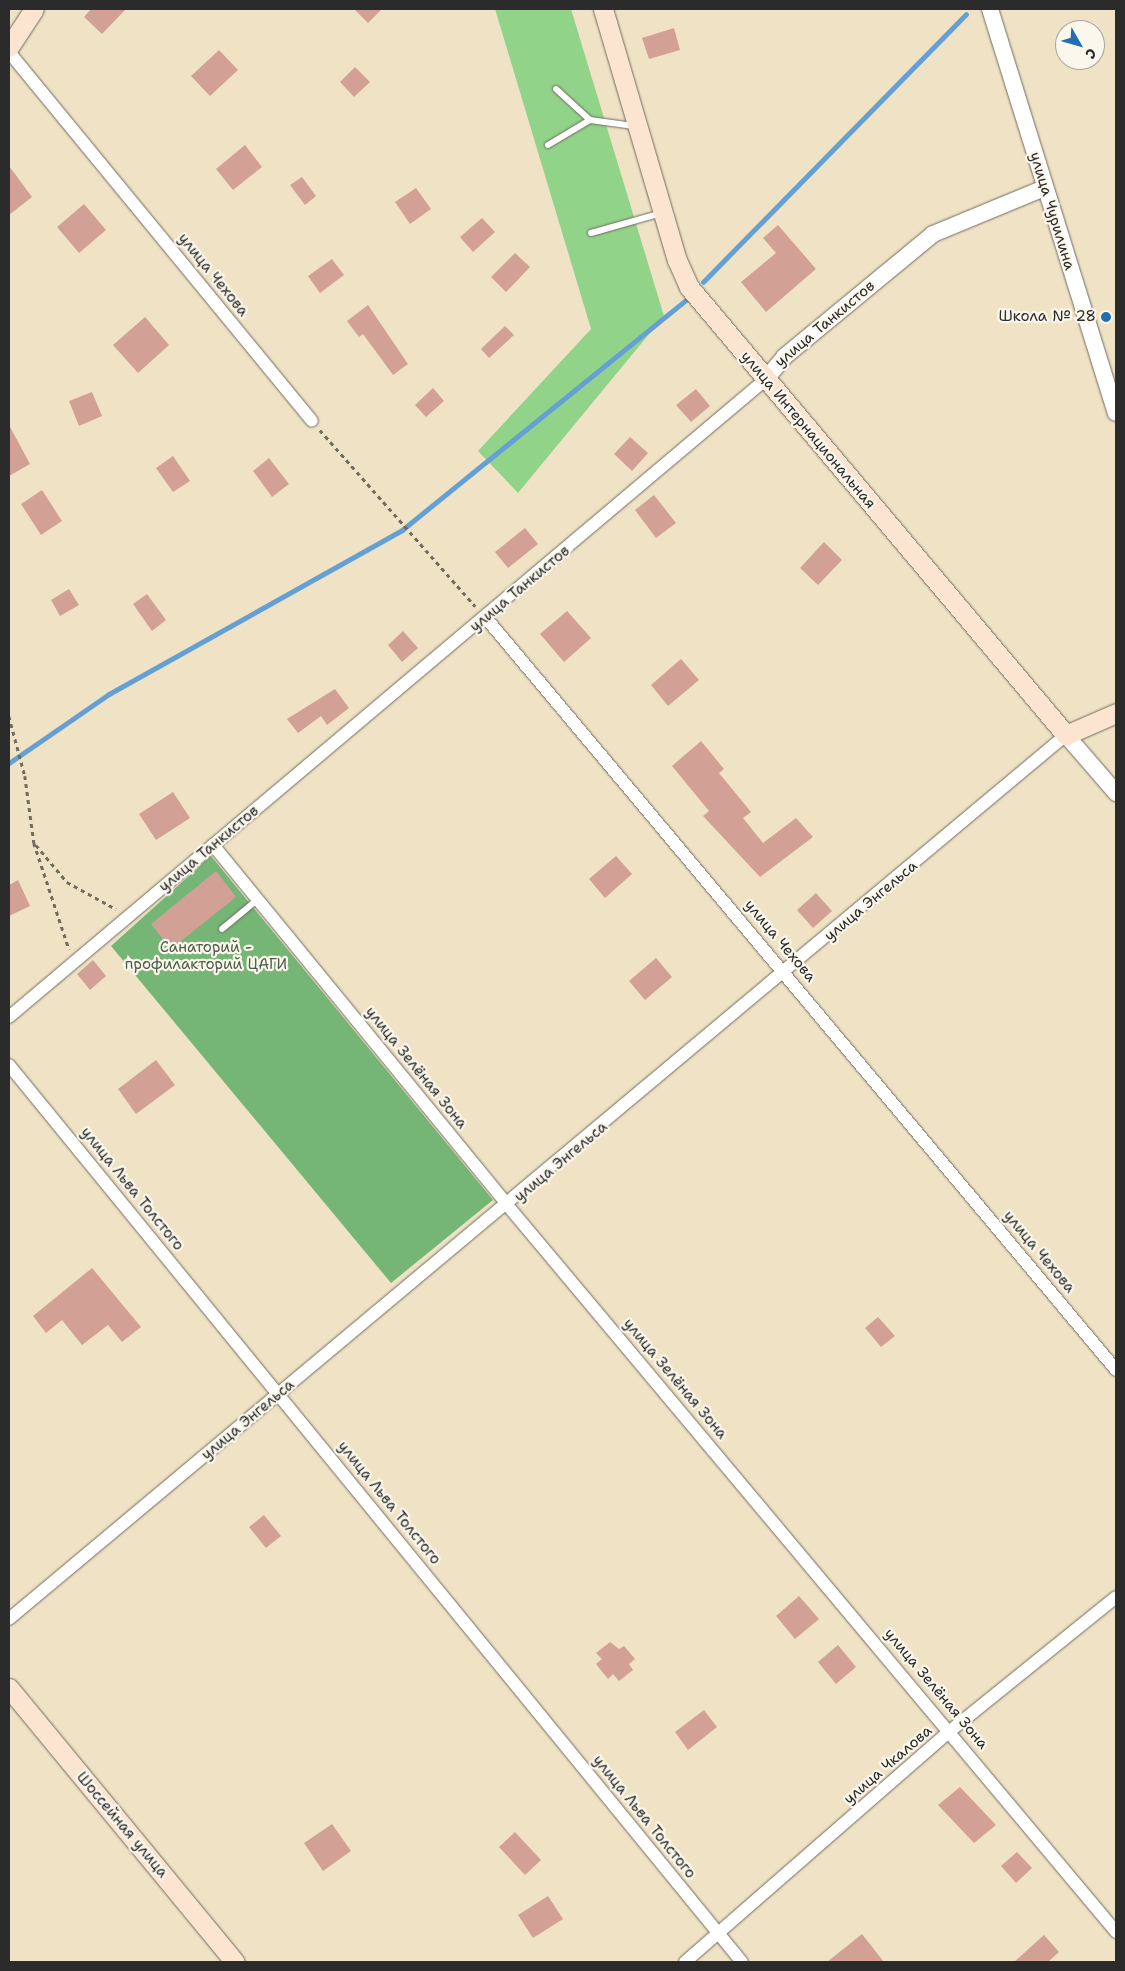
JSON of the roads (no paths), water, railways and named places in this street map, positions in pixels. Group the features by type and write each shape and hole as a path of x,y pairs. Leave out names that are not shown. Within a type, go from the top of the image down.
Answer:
{"main road":[{"path":"9,47 34,9"},
{"name":"улица Интернациональная","path":"603,9 663,212 689,287 765,380 1066,735"},
{"name":"улица Энгельса","path":"1066,735 1116,712"},
{"name":"Шоссейная улица","path":"9,1688 235,1962"}],"street":[{"name":"улица Чурилина","path":"990,9 1044,188 1116,413"},
{"name":"улица Чехова","path":"9,52 312,421"},
{"name":"улица Танкистов","path":"9,1017 212,845 486,618 765,380 784,357 933,234 1044,188"},
{"name":"улица Чехова","path":"486,618 786,973 1116,1370"},
{"name":"улица Интернациональная","path":"1066,735 1116,794"},
{"name":"улица Энгельса","path":"9,1619 508,1206 1066,735"},
{"name":"улица Зелёная Зона","path":"212,845 508,1206 950,1731 1116,1932"},
{"name":"улица Льва Толстого","path":"9,1065 742,1962"},
{"name":"улица Чкалова","path":"685,1962 719,1935 950,1731 1116,1597"}],"lane":[{"path":"556,89 590,120 638,126"},
{"path":"548,145 590,120"},
{"path":"590,233 663,212"},
{"path":"222,929 257,900"}],"waterway":[{"path":"703,282 966,14"},
{"path":"9,763 109,694 402,530 686,300"}],"place":[{"name":"Школа № 28","path":"1106,317"}],"park label":[{"name":"Санаторий - профилакторий ЦАГИ","path":"206,956"}]}
